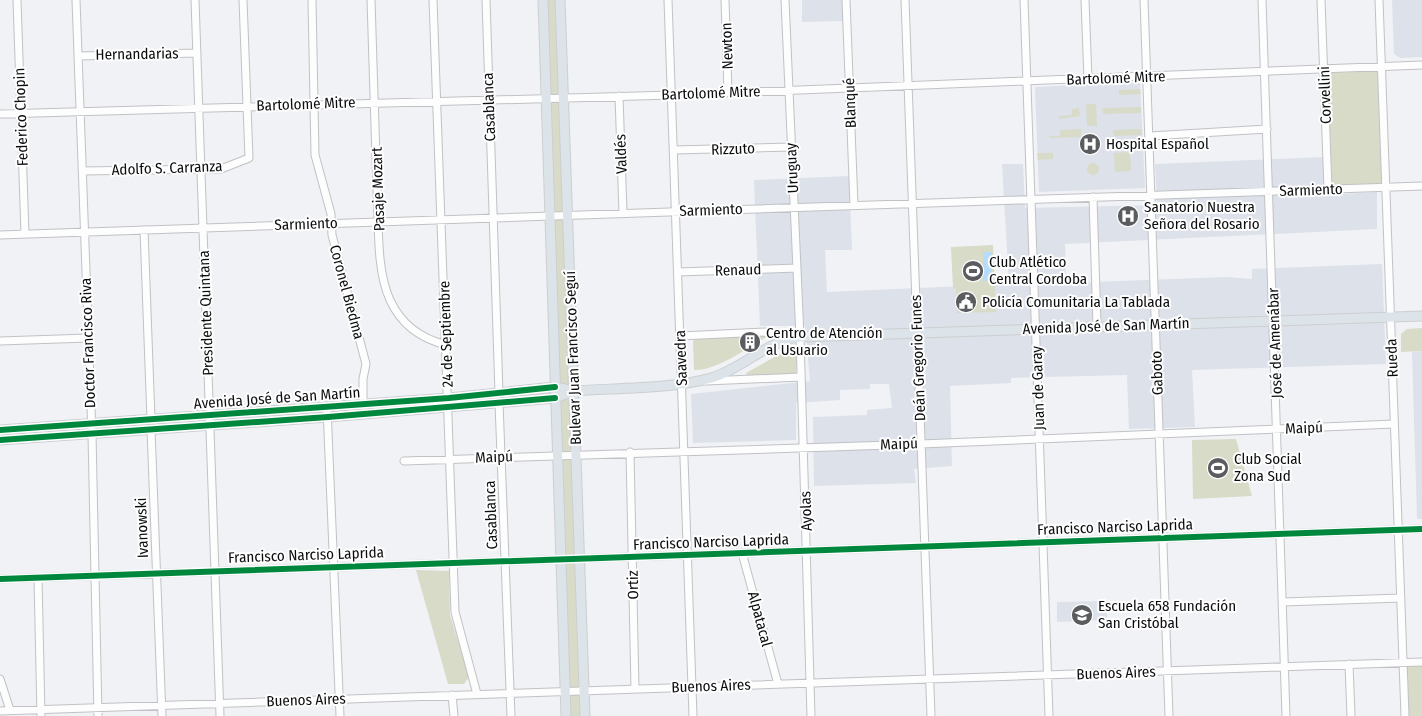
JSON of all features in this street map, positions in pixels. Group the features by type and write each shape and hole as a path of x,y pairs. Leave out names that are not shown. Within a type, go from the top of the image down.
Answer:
{"main road":[{"name":"Bulevar Juan Francisco Seguí","path":"543,0 566,716"},
{"name":"Bulevar Juan Francisco Seguí","path":"560,0 585,716"},
{"name":"Avenida José de San Martín","path":"0,430 151,429 328,417 449,403 499,393 555,387 574,391 682,384 725,374 790,338 800,337 1422,316"},
{"name":"Avenida José de San Martín","path":"0,440 91,429 151,419 363,405 499,403 555,398 574,391"}],"street":[{"name":"Federico Chopin","path":"17,0 25,234"},
{"name":"Doctor Francisco Riva","path":"76,0 91,429 93,576 98,716"},
{"name":"Presidente Quintana","path":"195,0 220,716"},
{"path":"243,0 247,106"},
{"name":"Coronel Biedma","path":"312,0 316,156 332,235 366,364 363,379 363,405"},
{"name":"Pasaje Mozart","path":"371,0 378,222 384,282 389,300 398,314 413,330 429,341 447,345"},
{"name":"24 de Septiembre","path":"433,0 447,345 452,562 455,612 477,694"},
{"name":"Casablanca","path":"486,0 499,393"},
{"name":"Saavedra","path":"668,0 693,716"},
{"name":"Newton","path":"725,0 728,92"},
{"name":"Uruguay","path":"785,0 800,337"},
{"name":"Blanqué","path":"846,0 854,205"},
{"name":"Deán Gregorio Funes","path":"905,0 931,716"},
{"name":"Juan de Garay","path":"1024,0 1049,716"},
{"path":"1085,0 1088,79"},
{"name":"Gaboto","path":"1144,0 1169,716"},
{"name":"José de Amenábar","path":"1262,0 1278,428 1286,716"},
{"name":"Corvellini","path":"1321,0 1328,189"},
{"name":"Rueda","path":"1379,0 1405,716"},
{"name":"Hernandarias","path":"78,56 197,53"},
{"name":"Bartolomé Mitre","path":"0,114 619,96 1422,65"},
{"name":"Valdés","path":"619,96 623,213"},
{"name":"Adolfo S. Carranza","path":"82,171 221,169 249,158 247,106"},
{"path":"1150,136 1267,129"},
{"name":"Rizzuto","path":"674,150 791,147"},
{"name":"Sarmiento","path":"0,234 1422,186"},
{"path":"1093,197 1097,326"},
{"path":"144,230 151,419"},
{"name":"Renaud","path":"678,272 797,268"},
{"name":"Avenida José de San Martín","path":"680,336 765,332 778,333 790,338"},
{"name":"Ayolas","path":"800,337 808,551 811,716"},
{"path":"0,341 88,338"},
{"name":"Avenida José de San Martín","path":"698,381 801,377"},
{"name":"Casablanca","path":"499,403 511,716"},
{"path":"327,408 340,716"},
{"name":"Maipú","path":"404,461 685,450 921,444 1394,424"},
{"name":"Ivanowski","path":"151,429 162,716"},
{"name":"Ortiz","path":"630,452 635,689"},
{"name":"Francisco Narciso Laprida","path":"0,579 1422,529"},
{"name":"Alpatacal","path":"742,553 778,684"},
{"path":"38,578 41,713"},
{"path":"1283,602 1401,598"},
{"name":"Buenos Aires","path":"0,711 41,713 98,707 1422,662"},
{"path":"1349,664 1351,716"},
{"path":"0,679 10,710"},
{"path":"452,695 454,716"}],"shaded area":[{"path":"802,0 843,0 844,21 802,22"},
{"path":"1392,0 1422,0 1422,57 1400,58 1394,54"},
{"name":"Hospital Español","path":"1140,82 1145,188 1039,192 1035,87"},
{"path":"1325,157 1327,195 1377,192 1377,229 1065,244 1066,283 1226,277 1252,279 1252,269 1382,264 1386,364 1192,370 1195,427 1129,429 1127,375 1011,378 1011,383 950,386 952,466 914,469 916,483 814,486 813,417 867,415 867,410 892,408 889,384 870,384 870,389 840,390 840,400 796,403 796,440 693,443 691,394 810,381 805,326 760,326 754,180 849,176 852,250 825,250 827,292 1009,284 1002,164 1023,164 1025,208 1157,205 1155,164"},
{"path":"1422,351 1422,519 1417,519 1412,352"},
{"name":"Escuela 658 Fundación San Cristóbal","path":"1107,601 1107,620 1057,622 1057,602"}],"green space":[{"path":"543,0 560,0 585,716 566,716"},
{"path":"1378,71 1382,185 1332,186 1328,73"},
{"path":"1140,89 1141,94 1119,95 1119,90"},
{"path":"1086,104 1096,104 1097,126 1087,126"},
{"path":"1141,107 1141,113 1103,114 1102,108"},
{"path":"1079,108 1080,116 1059,119 1059,116 1072,115 1072,109"},
{"path":"1081,129 1081,137 1049,138 1049,136 1060,136 1060,130"},
{"path":"1142,129 1142,135 1114,136 1113,130"},
{"path":"1130,152 1131,171 1115,172 1114,153"},
{"path":"1037,153 1053,153 1053,159 1038,160"},
{"path":"1091,163 1095,163 1099,169 1095,175 1091,175 1087,171 1087,167"},
{"name":"Club Atlético Central Cordoba","path":"993,245 996,312 957,313 956,289 953,288 951,247"},
{"path":"1422,328 1422,351 1401,352 1401,334 1407,329"},
{"path":"765,335 767,337 721,363 712,367 694,370 693,341 695,339"},
{"path":"789,349 793,349 797,356 796,374 747,376 746,373"},
{"name":"Club Social Zona Sud","path":"1236,439 1252,496 1193,499 1192,440"},
{"path":"416,570 449,571 450,615 469,677 464,684 448,684"},
{"path":"1422,662 1422,716 1405,716 1403,663"}],"water":[{"path":"983,252 992,252 992,281 983,281"}],"cycle path":[{"path":"0,430 449,398 555,387"},
{"path":"0,440 328,417 555,398"},
{"path":"0,579 1422,529"}],"place":[{"name":"Hospital Español","path":"1090,144"},
{"name":"Sanatorio Nuestra Señora del Rosario","path":"1128,216"},
{"name":"Club Atlético Central Cordoba","path":"973,271"},
{"name":"Policía Comunitaria La Tablada","path":"966,302"},
{"name":"Centro de Atención al Usuario","path":"750,342"},
{"name":"Club Social Zona Sud","path":"1218,468"},
{"name":"Escuela 658 Fundación San Cristóbal","path":"1082,615"}]}
